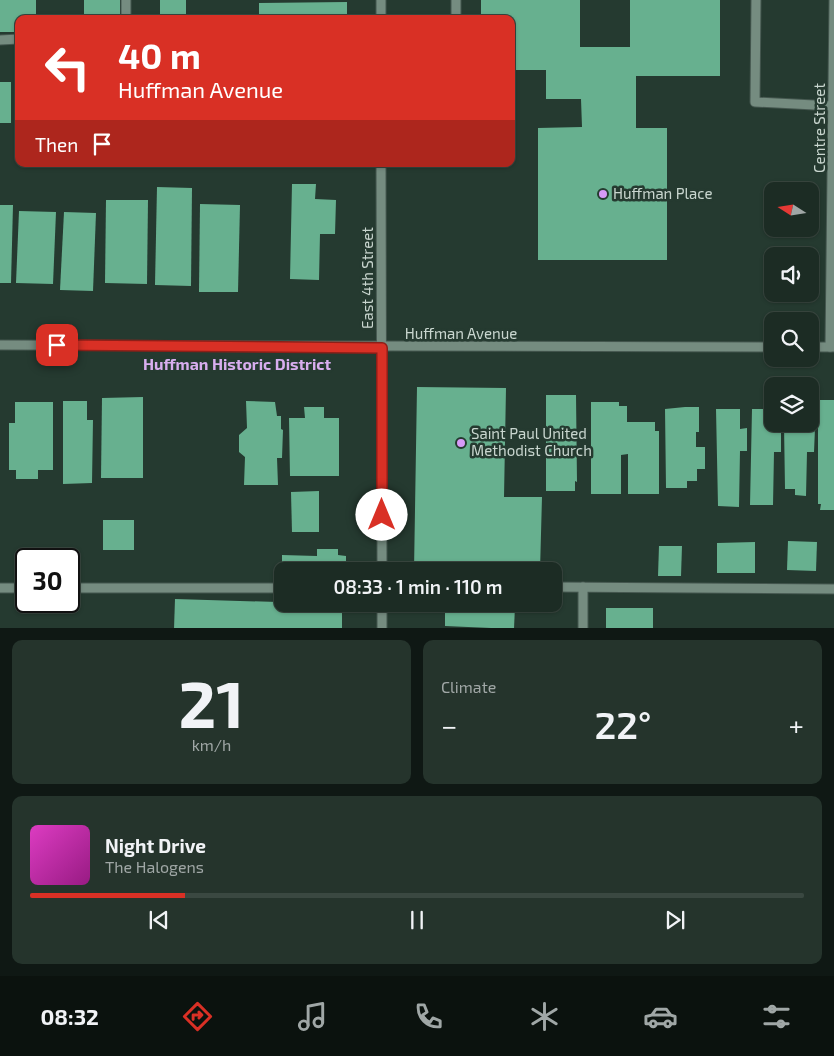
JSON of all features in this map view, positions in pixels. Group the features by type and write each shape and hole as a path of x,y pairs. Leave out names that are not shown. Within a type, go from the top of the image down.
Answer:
{"street":[{"path":"126,0 126,15"},
{"path":"381,0 381,15"},
{"path":"456,0 456,15"},
{"path":"756,0 755,102 834,106"},
{"name":"Centre Street","path":"832,347 834,0"},
{"path":"0,40 15,39"},
{"name":"East 4th Street","path":"381,167 382,562"},
{"name":"Huffman Avenue","path":"0,345 382,348 764,347"},
{"path":"819,347 832,347"},
{"path":"562,587 834,590"},
{"path":"582,587 583,628"},
{"path":"0,588 15,588"},
{"path":"80,588 274,588"},
{"path":"382,612 382,628"}],"building":[{"path":"0,0 36,0 36,15 15,15 15,32 0,32"},
{"path":"84,0 120,0 120,15 84,15"},
{"path":"160,0 186,0 186,15 160,15"},
{"name":"Huffman Place","path":"481,0 580,0 580,47 630,47 630,0 720,0 720,76 636,76 636,128 667,128 667,260 538,260 538,128 582,127 581,99 546,99 546,70 515,70 515,15 481,15"},
{"path":"347,2 347,15 259,15 259,3"},
{"path":"0,82 11,82 11,123 0,123"},
{"path":"292,184 316,184 315,199 336,200 335,234 320,234 319,280 290,279"},
{"path":"157,187 192,188 191,286 155,285"},
{"path":"106,200 148,200 147,284 105,283"},
{"path":"200,204 240,205 238,292 199,292"},
{"path":"0,205 13,205 11,283 0,283"},
{"path":"19,211 56,212 53,284 16,283"},
{"path":"64,212 96,213 93,291 60,290"},
{"name":"Saint Paul United Methodist Church","path":"417,387 506,388 504,497 542,497 540,562 414,562"},
{"path":"546,395 576,395 577,482 575,481 575,491 546,491"},
{"path":"143,397 143,478 101,478 102,398"},
{"path":"820,400 834,400 834,510 820,510 821,504 818,504 818,432"},
{"path":"63,401 87,401 87,420 93,420 92,483 63,484"},
{"path":"246,401 275,402 277,416 281,416 281,429 283,430 282,458 277,458 278,485 244,485 245,457 239,452 239,435 247,428"},
{"path":"15,402 53,402 53,470 38,470 38,479 16,479 16,470 9,470 9,423 15,423"},
{"path":"591,402 619,402 619,406 627,406 627,422 655,422 655,431 659,431 659,494 628,494 628,454 621,455 621,494 591,494"},
{"path":"304,407 324,407 324,418 339,418 339,476 290,476 289,418 305,418"},
{"path":"699,407 699,432 696,432 696,447 705,447 705,469 697,469 697,481 687,481 687,488 666,488 665,409"},
{"path":"716,409 740,409 740,429 747,428 747,451 740,451 739,507 718,506"},
{"path":"752,409 764,409 764,432 781,432 781,452 774,452 773,505 750,505"},
{"path":"784,432 815,432 814,452 807,452 806,496 795,495 795,489 785,489"},
{"path":"319,491 319,532 292,532 291,492"},
{"path":"103,520 134,520 134,550 103,550"},
{"path":"788,541 817,542 816,571 787,570"},
{"path":"755,542 755,573 717,573 717,543"},
{"path":"659,546 682,546 681,576 658,576"},
{"path":"317,549 338,549 338,555 346,556 346,562 282,562 282,555 317,556"},
{"path":"175,599 274,602 274,612 342,612 342,628 174,628"},
{"path":"606,608 653,608 653,628 606,628"},
{"path":"445,612 515,612 514,628 445,626"}],"place":[{"name":"Huffman Place","path":"603,194"},
{"name":"Saint Paul United Methodist Church","path":"461,443"}],"district":[{"name":"Huffman Historic District","path":"237,364"}],"route":[{"path":"57,345 382,348 382,515"}]}
